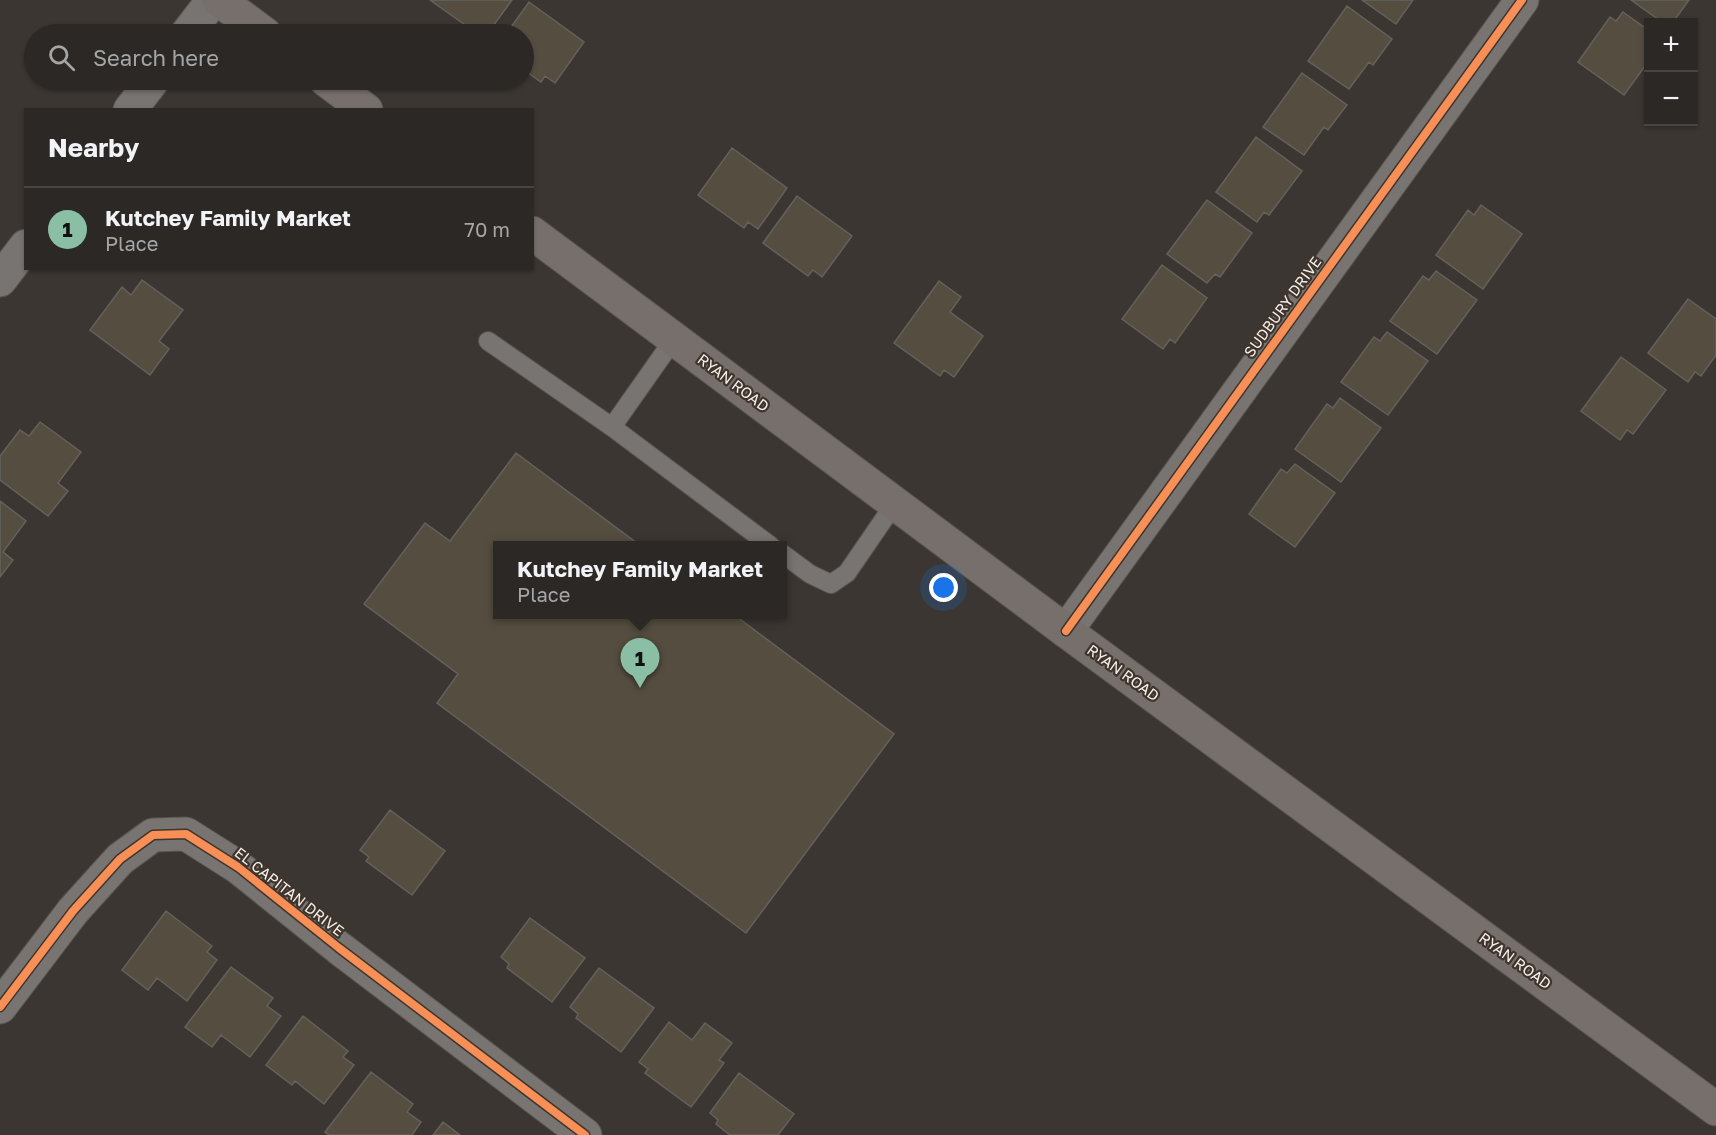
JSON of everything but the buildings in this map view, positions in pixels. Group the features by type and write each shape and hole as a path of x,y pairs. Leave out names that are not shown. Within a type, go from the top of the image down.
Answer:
{"main road":[{"path":"219,0 252,24"},
{"path":"339,90 363,108"},
{"name":"RYAN ROAD","path":"534,234 1066,631 1716,1109"}],"street":[{"path":"195,24 213,0"},
{"name":"SUDBURY DRIVE","path":"1066,631 1522,0"},
{"path":"132,108 145,90"},
{"path":"0,280 24,249"},
{"name":"EL CAPITAN DRIVE","path":"0,1007 74,911 120,859 153,835 186,834 238,867 339,948 585,1135"}],"lane":[{"path":"612,427 674,339"},
{"path":"488,341 612,427 764,541"},
{"path":"787,557 810,574 831,584 847,573 895,503"}],"cycle path":[{"path":"1066,631 1522,0"},
{"path":"0,1007 73,911 120,859 153,835 186,834 238,867 339,948 585,1135"}],"place":[{"name":"Kutchey Family Market","path":"640,688"}]}
